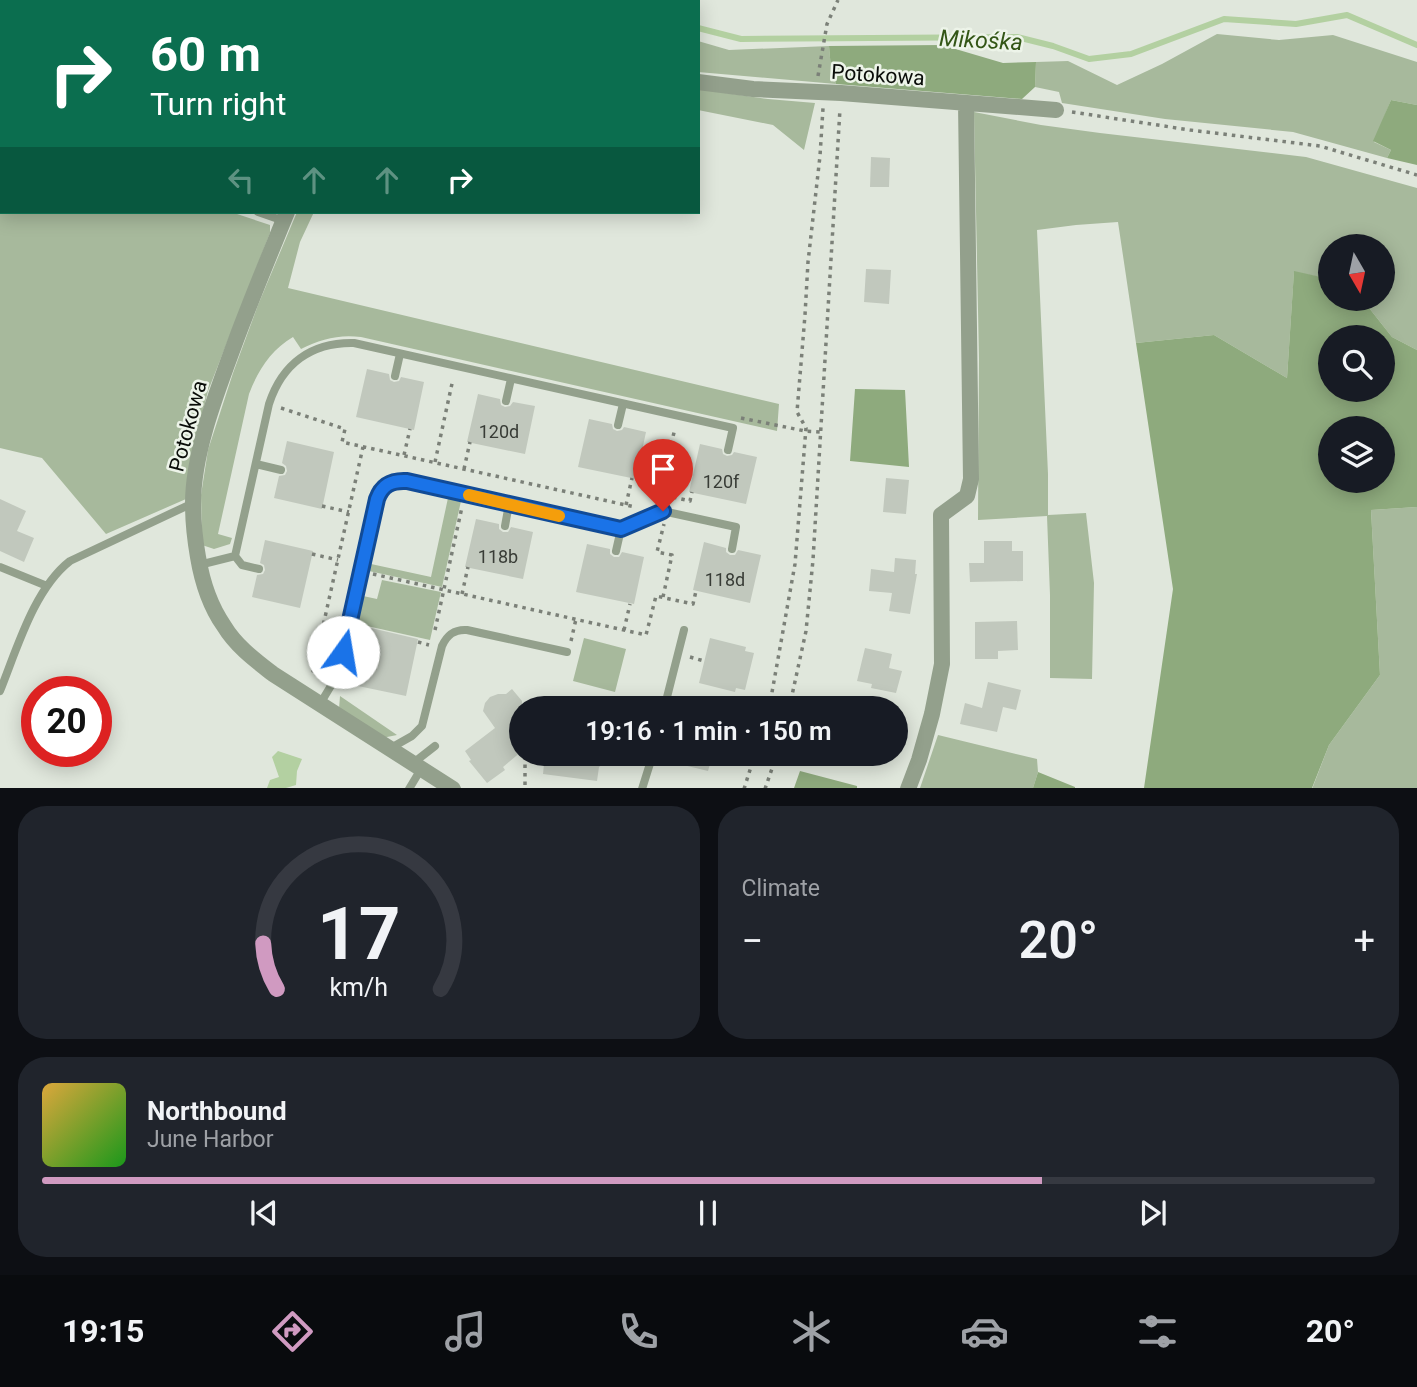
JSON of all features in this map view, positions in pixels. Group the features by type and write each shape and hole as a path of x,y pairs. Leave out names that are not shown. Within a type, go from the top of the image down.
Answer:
{"street":[{"name":"Potokowa","path":"700,82 753,89 827,92 1056,110"},
{"path":"908,788 932,714 942,664 941,515 967,496 971,479 966,103"},
{"name":"Potokowa","path":"285,216 243,322 204,433 193,503 195,541 207,594 224,627 247,654 273,674 451,788"}],"lane":[{"path":"235,556 270,401 278,382 291,366 305,355 339,343 354,344 733,428 728,450"},
{"path":"395,376 400,354"},
{"path":"506,401 511,379"},
{"path":"618,425 623,404"},
{"path":"256,464 281,470"},
{"path":"320,704 337,677 377,499 383,487 391,482 407,481 621,529 663,511 736,527 732,549"},
{"path":"0,691 37,602 58,570 70,561 193,503"},
{"path":"505,526 509,504"},
{"path":"615,551 621,529"},
{"path":"199,565 235,556"},
{"path":"235,556 242,565 259,569"},
{"path":"0,567 47,586"},
{"path":"389,749 412,736 422,726 442,646 446,637 454,631 467,629 567,652"},
{"path":"667,696 684,630"},
{"path":"343,652 365,657"},
{"path":"409,788 416,766 435,746"},
{"path":"642,788 649,766"}],"path":[{"path":"792,696 806,631 821,432 827,92 822,49 827,24 838,0"},
{"path":"771,696 795,564 806,428 797,412 808,262 827,92"},
{"path":"1056,110 1320,146 1417,175"},
{"path":"435,462 452,381"},
{"path":"290,411 345,429 342,442 636,508"},
{"path":"733,428 742,417 821,432"},
{"path":"404,456 410,429"},
{"path":"648,502 660,497 675,429"},
{"path":"464,469 470,442"},
{"path":"337,677 313,671 364,447"},
{"path":"626,505 632,478"},
{"path":"660,494 690,501 692,492"},
{"path":"434,634 465,495"},
{"path":"322,506 349,512"},
{"path":"662,534 657,552 672,555 663,597"},
{"path":"312,554 338,560"},
{"path":"462,594 468,567"},
{"path":"361,571 646,635 656,596 693,604 696,591"},
{"path":"624,630 630,604"},
{"path":"573,634 576,619"},
{"path":"418,642 431,645"},
{"path":"525,766 525,788"},
{"path":"744,788 751,766"},
{"path":"765,788 773,766"}],"shaded area":[{"path":"1217,34 1279,40 1333,35 1417,62 1417,105 1391,100 1374,142 1391,150 1387,158 1293,132 1165,119 1062,103 1059,92 1035,87 1036,62 1068,61 1117,85"},
{"path":"700,42 729,50 829,46 831,69 836,84 700,72"},
{"path":"942,45 1003,63 1036,62 1035,87 1022,99 836,84 831,69 829,46"},
{"path":"700,89 815,103 804,150 773,125 700,110"},
{"path":"1391,100 1417,105 1417,165 1387,158 1391,150 1373,141"},
{"path":"974,112 1100,133 1306,157 1417,188 1417,350 1395,339 1395,325 1383,325 1372,312 1395,312 1395,234 1318,234 1318,277 1294,272 1287,378 1214,335 1136,343 1118,222 1037,230 1048,515 1086,513 1094,583 1092,679 1050,678 1047,516 978,520 979,359"},
{"path":"0,214 237,214 270,225 270,233 208,391 193,451 186,499 106,534 42,458 0,448"},
{"path":"296,214 313,214 300,242 288,288 779,404 777,431 361,337 330,338 301,349 293,337 266,361 249,394 218,534 232,538 230,544 214,549 202,545 201,495 208,450 258,305"},
{"path":"1294,271 1318,276 1318,312 1372,312 1383,325 1318,325 1318,402 1395,402 1395,339 1417,350 1417,507 1371,510 1380,675 1329,745 1312,788 1144,788 1173,589 1136,343 1214,335 1287,378"},
{"path":"855,389 905,390 909,467 850,461"},
{"path":"448,498 461,501 442,587 369,571 371,564 431,577"},
{"path":"1417,507 1417,788 1312,788 1329,745 1380,675 1371,510"},
{"path":"382,580 441,592 430,640 358,624 363,596 377,599"},
{"path":"584,638 626,649 615,692 573,681"},
{"path":"340,696 397,735 382,738 339,709"},
{"path":"938,735 1037,759 1038,772 1033,788 920,788"},
{"path":"278,751 302,759 297,771 296,785 267,788 270,780 279,777 272,757"},
{"path":"800,771 857,786 857,788 794,788"},
{"path":"1038,772 1075,787 1075,788 1033,788"}],"building":[{"path":"871,157 890,158 889,187 870,187"},
{"path":"866,269 891,270 889,304 864,302"},
{"path":"367,369 389,374 390,380 394,382 401,377 424,382 414,430 356,417"},
{"path":"478,394 500,399 501,405 505,407 513,402 535,406 525,454 467,442"},
{"path":"589,419 612,424 617,431 624,427 646,432 636,479 578,467"},
{"path":"287,441 334,452 322,509 274,498 279,476 285,475 287,471 282,463"},
{"path":"700,444 722,449 727,456 734,452 757,457 746,504 689,492"},
{"path":"886,478 909,480 906,514 883,512"},
{"path":"0,499 26,511 17,531 34,538 24,562 0,551"},
{"path":"476,519 499,524 499,529 503,532 508,532 511,527 533,532 523,579 465,567"},
{"path":"265,540 313,551 300,608 252,597 257,575 263,574 265,570 260,563"},
{"path":"984,541 1012,541 1012,551 1023,551 1023,581 970,582 969,563 984,563"},
{"path":"704,542 726,548 730,555 735,555 738,550 761,555 750,603 693,590"},
{"path":"587,544 610,549 610,554 614,557 619,557 622,552 644,557 634,604 576,592"},
{"path":"895,558 916,560 917,574 910,614 889,611 892,593 869,591 871,569 894,572"},
{"path":"1017,621 1018,650 998,651 998,659 975,659 975,622"},
{"path":"371,628 418,639 406,696 358,686 363,663 369,662 371,658 366,651"},
{"path":"710,638 746,647 745,651 754,653 745,690 736,688 735,692 699,683"},
{"path":"865,648 892,654 889,668 902,671 896,693 871,688 872,684 857,681"},
{"path":"988,682 1021,690 1016,710 1003,707 997,732 960,724 965,703 982,708"},
{"path":"512,689 518,696 509,696 509,762 503,767 505,770 487,783 469,761 471,760 465,751 495,728 483,711 485,703 490,697 506,694"},
{"path":"544,766 600,766 597,781 543,774"},
{"path":"688,766 709,766 708,771"}],"waterway":[{"name":"Mikośka","path":"700,29 741,39 1017,37 1089,59 1131,54 1224,19 1296,24 1347,15 1417,45"}],"slow traffic":[{"path":"469,495 559,516"}],"route":[{"path":"343,652 377,499 383,487 391,482 407,481 621,529 663,511"}]}
